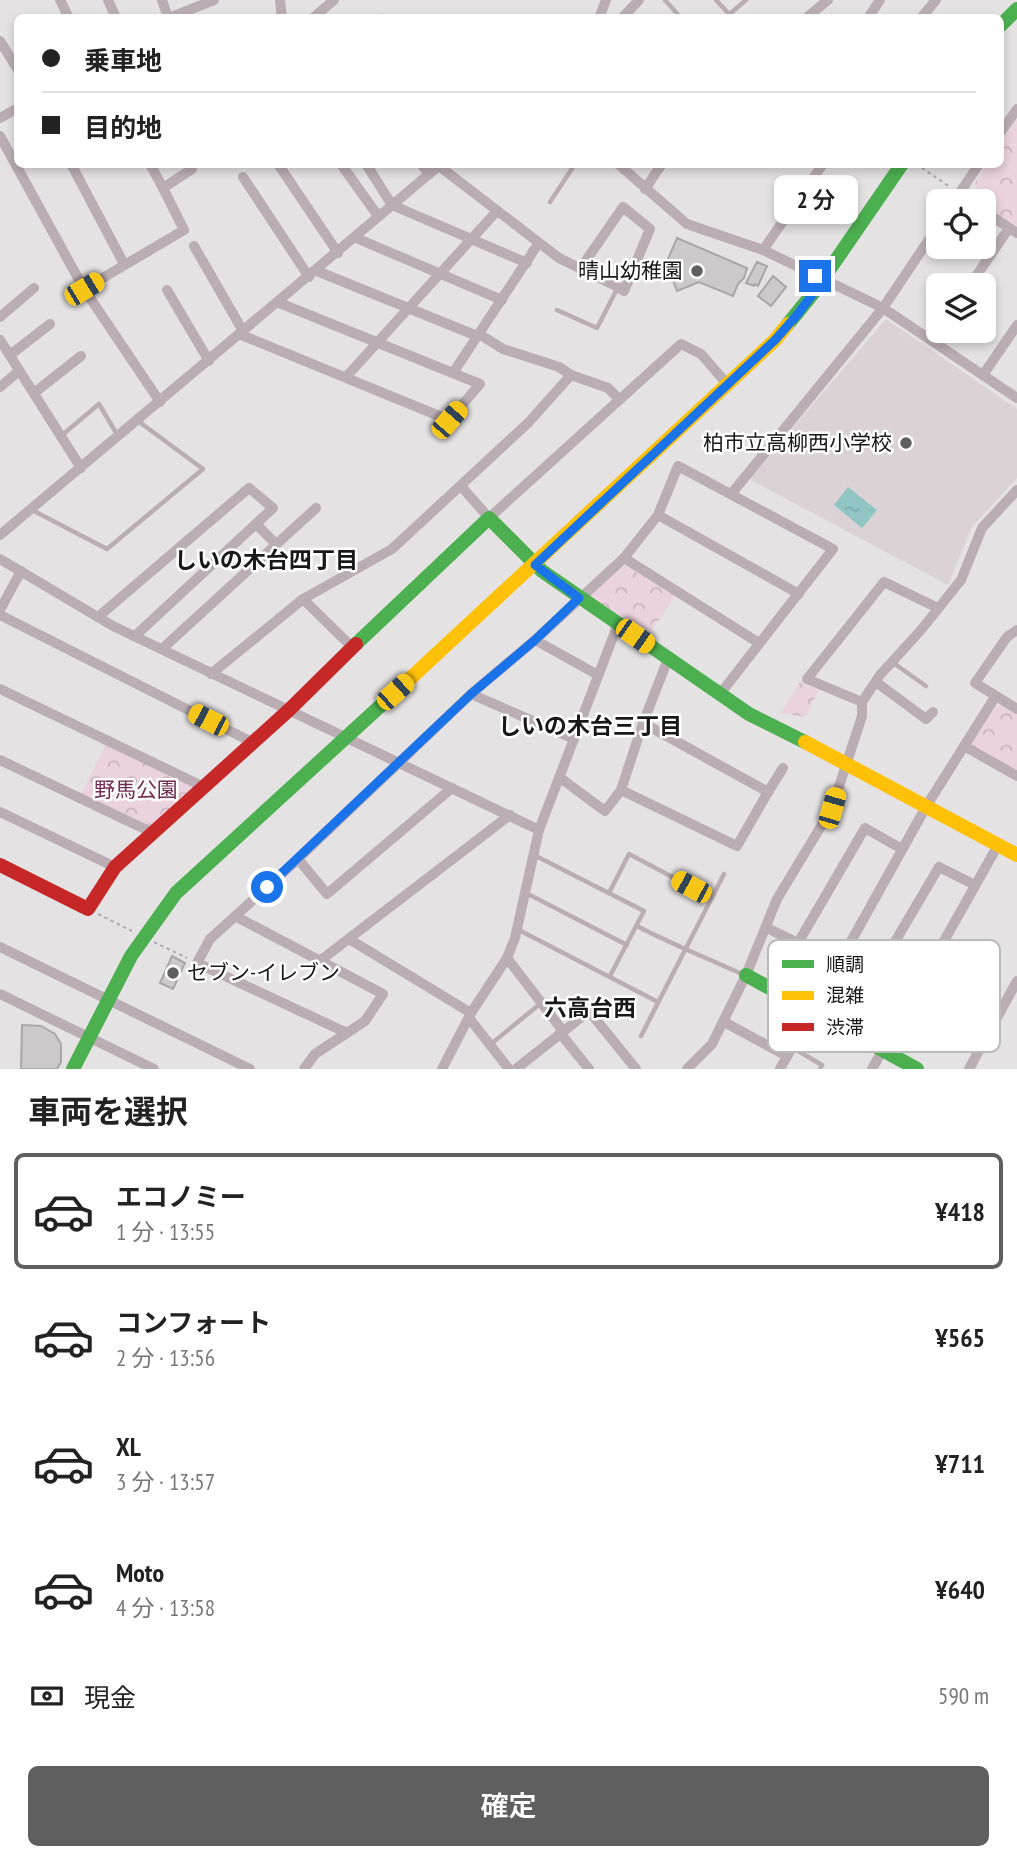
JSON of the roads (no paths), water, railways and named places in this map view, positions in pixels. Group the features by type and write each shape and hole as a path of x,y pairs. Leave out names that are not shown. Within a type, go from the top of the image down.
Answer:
{"street":[{"path":"179,14 214,0"},
{"path":"318,14 334,0"},
{"path":"626,14 639,0"},
{"path":"811,14 828,0"},
{"path":"924,14 936,0"},
{"path":"1004,22 1017,9"},
{"path":"0,41 14,64"},
{"path":"1004,128 1017,108"},
{"path":"0,136 14,162"},
{"path":"18,168 84,289 160,402"},
{"path":"73,168 124,264"},
{"path":"84,289 184,230 152,168"},
{"path":"163,188 192,168"},
{"path":"281,168 338,253"},
{"path":"344,168 378,216"},
{"path":"369,168 392,205 527,262"},
{"path":"424,168 429,174"},
{"path":"2,529 31,509 138,421 436,168"},
{"path":"444,168 538,244 580,269 624,290 650,229 623,207 580,269"},
{"path":"622,168 687,224 763,250 883,308 926,336"},
{"path":"645,189 659,168"},
{"path":"763,250 820,168"},
{"path":"73,1069 142,935 176,894 535,565 775,340 823,280 899,168"},
{"path":"963,189 976,168"},
{"path":"243,177 313,274 408,307 478,335 503,349 559,367 571,375 608,388 619,400"},
{"path":"345,377 496,212"},
{"path":"980,273 1013,231 996,219"},
{"path":"356,238 502,300"},
{"path":"453,373 538,244"},
{"path":"732,494 883,308 926,244"},
{"path":"194,246 241,332 449,420 480,384 277,302"},
{"path":"0,317 34,288"},
{"path":"167,290 209,360"},
{"path":"10,355 50,324"},
{"path":"983,375 1017,324"},
{"path":"0,340 81,468"},
{"path":"936,343 1017,398"},
{"path":"0,865 88,909 115,867 254,743 416,585 681,344 701,354 728,385"},
{"path":"34,393 81,356"},
{"path":"0,387 19,371"},
{"path":"211,674 303,599 392,549 528,423 571,375"},
{"path":"347,1033 197,963 210,939 471,694 535,640 624,558 658,515 678,466 833,549 720,694"},
{"path":"461,486 535,565 749,714 845,761 1017,855"},
{"path":"98,617 249,488 273,508 135,636"},
{"path":"693,1067 712,1044 724,1022 767,928 777,899 832,808 845,761 862,716 862,702 892,661 922,630 961,580 982,528 1017,490"},
{"path":"162,649 316,508"},
{"path":"658,515 799,593"},
{"path":"256,524 276,544"},
{"path":"624,558 759,643"},
{"path":"0,559 135,636 539,830"},
{"path":"0,610 21,571"},
{"path":"862,702 807,679 884,582 937,608"},
{"path":"303,599 353,648"},
{"path":"0,615 254,743"},
{"path":"442,1069 470,1016 507,958 517,929 539,830 618,625"},
{"path":"1017,630 1007,637 975,683 1017,709"},
{"path":"535,640 598,675"},
{"path":"559,777 605,811 621,790 668,659"},
{"path":"876,682 926,719 933,712"},
{"path":"0,690 204,787"},
{"path":"471,694 574,739"},
{"path":"851,940 927,805 995,696"},
{"path":"643,723 768,792"},
{"path":"964,746 1017,776"},
{"path":"0,760 153,833"},
{"path":"621,790 737,846 783,768"},
{"path":"298,859 327,894 452,788"},
{"path":"0,812 115,867"},
{"path":"321,960 510,815"},
{"path":"800,940 865,828 902,849"},
{"path":"944,940 998,845"},
{"path":"896,940 939,867 975,885"},
{"path":"235,916 383,994 365,1021 315,1054 304,1069"},
{"path":"767,928 792,940"},
{"path":"349,939 470,1016 509,1069"},
{"path":"0,947 250,1069"},
{"path":"507,958 586,1065 573,1069"},
{"path":"746,975 768,987"},
{"path":"1000,1012 1017,981"},
{"path":"0,994 154,1069"},
{"path":"516,1069 589,1011 636,1069"},
{"path":"724,1022 768,1042"},
{"path":"780,1069 790,1052"},
{"path":"872,1069 882,1052"},
{"path":"887,1052 917,1069"},
{"path":"969,1069 978,1052"}],"lane":[{"path":"665,0 677,14"},
{"path":"729,14 746,0"},
{"path":"550,202 572,168"},
{"path":"557,310 597,328 618,287"},
{"path":"61,436 99,404 118,436"},
{"path":"31,509 107,549 203,469 138,421"},
{"path":"892,661 926,687"},
{"path":"609,894 629,854 712,898"},
{"path":"534,855 645,911 610,976"},
{"path":"641,1036 724,874"},
{"path":"525,892 627,945"},
{"path":"636,926 746,975"},
{"path":"517,929 658,1002"},
{"path":"490,1045 541,1003"},
{"path":"790,1052 822,1065 820,1069"}],"water":[{"path":"848,487 877,510 862,528 834,505"}],"place":[{"name":"晴山幼稚園","path":"697,271"},
{"name":"柏市立高柳西小学校","path":"906,443"},
{"name":"セブン-イレブン","path":"173,973"}],"district":[{"name":"しいの木台四丁目","path":"266,560"},
{"name":"しいの木台三丁目","path":"590,726"},
{"name":"六高台西","path":"590,1008"}],"park label":[{"name":"野馬公園","path":"136,790"}]}
